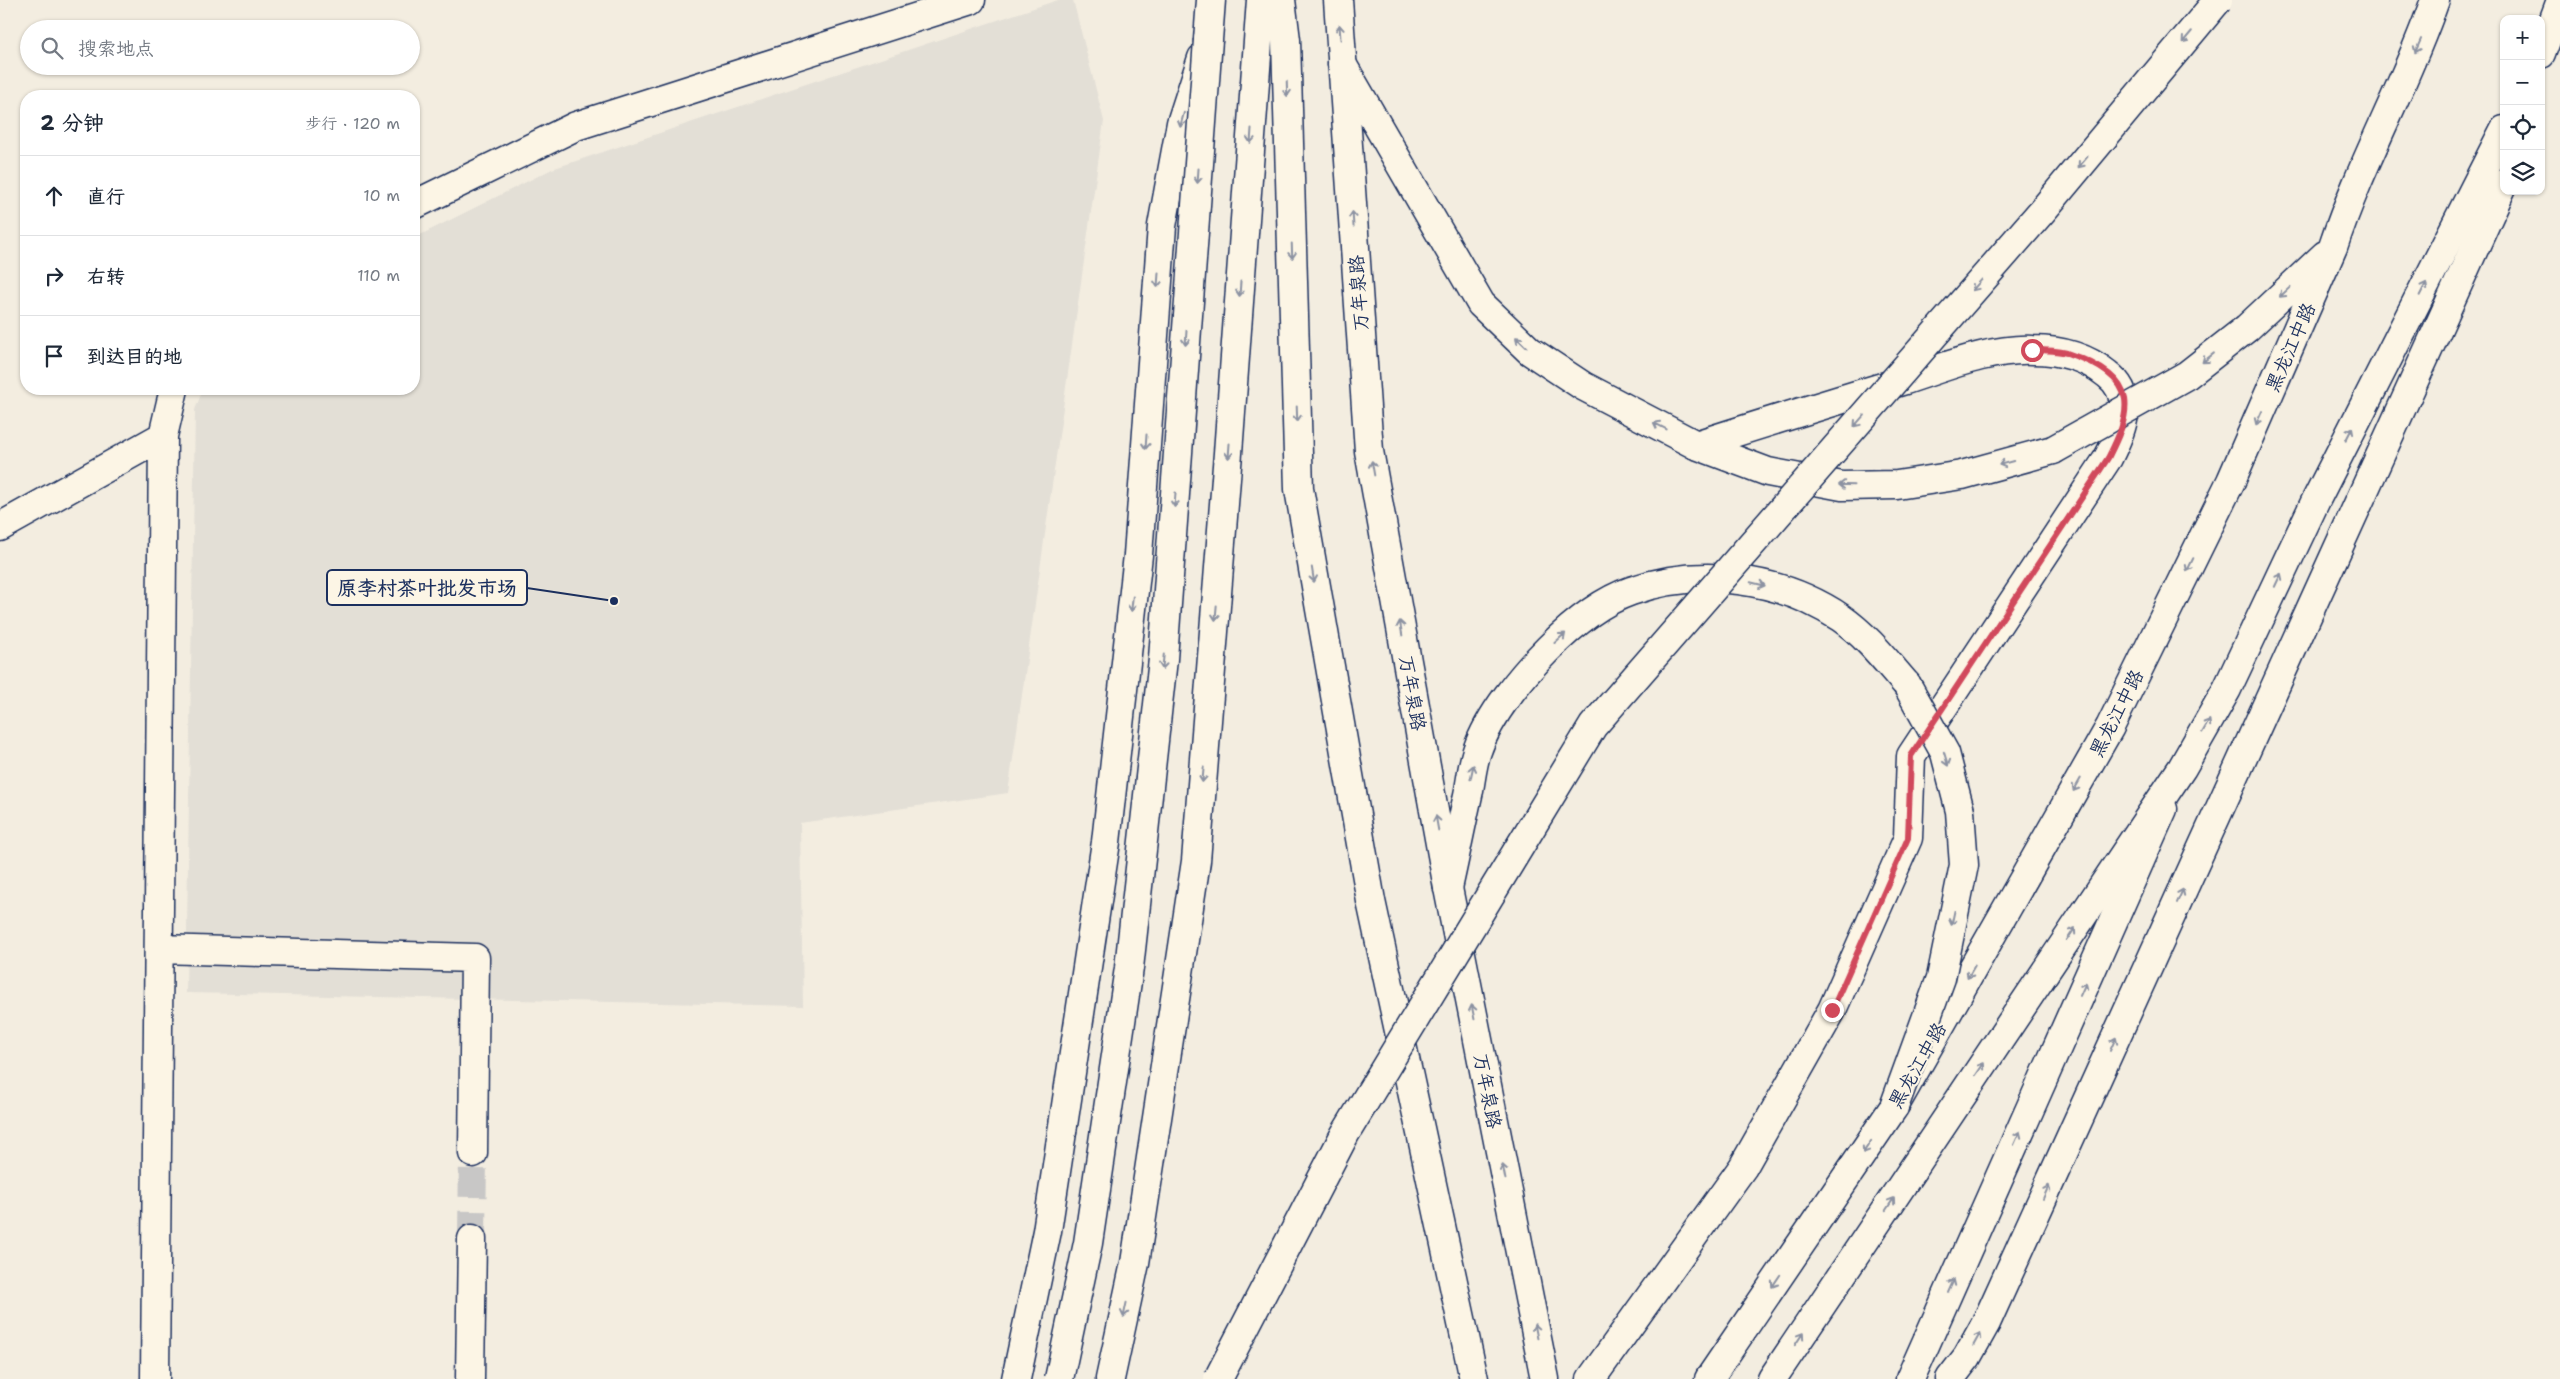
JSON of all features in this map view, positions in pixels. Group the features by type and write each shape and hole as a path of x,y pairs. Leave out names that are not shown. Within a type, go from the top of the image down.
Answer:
{"main road":[{"path":"420,202 576,126 971,0"},
{"path":"1060,1379 1088,1243 1129,968 1161,678 1211,0"},
{"path":"1110,1379 1135,1263 1196,861 1261,0"},
{"path":"1281,0 1286,50 1299,489 1371,901 1474,1379"},
{"name":"万年泉路","path":"1338,0 1369,451 1448,888 1545,1379"},
{"path":"1218,1379 1345,1134 1593,726 2043,210 2218,0"},
{"name":"黑龙江中路","path":"1709,1379 1894,1106 2110,727 2231,481 2334,247 2345,212 2424,31 2435,0"},
{"path":"2545,43 2560,3"},
{"path":"1016,1379 1048,1231 1106,842 1138,555 1162,226 1181,123 1208,40"},
{"path":"1342,64 1480,304 1530,351 1583,386 1696,444 1768,472 1842,486 1898,485 1962,475 2053,450 2186,375 2247,328 2334,247"},
{"path":"1772,1379 2182,768 2227,689 2320,491 2500,138"},
{"path":"1950,1379 1967,1357 1986,1323 2500,192"},
{"path":"1591,1379 1743,1167 1832,1010 1908,838 1911,756 2108,458 2123,422 2125,397 2114,379 2097,366 2065,352 2032,350 1981,356 1696,444"},
{"path":"155,1379 163,436 173,395"},
{"path":"0,527 163,436"},
{"path":"1448,888 1477,750 1498,709 1534,662 1559,638 1592,611 1630,591 1672,580 1706,577 1744,581 1783,590 1819,604 1842,619 1868,640 1907,685 1945,753 1960,811 1964,865 1941,978 1894,1106"},
{"path":"1910,1379 2182,768"},
{"path":"159,949 475,958 473,1153"},
{"path":"470,1379 472,1239"}],"shaded area":[{"path":"1058,0 1073,0 1104,121 1008,793 800,823 803,1006 186,993 195,410 201,395 420,395 420,235 552,169"}],"tunnel":[{"path":"472,1239 473,1153"}],"place":[{"name":"原李村茶叶批发市场","path":"614,601"}],"route":[{"path":"1832,1010 1908,838 1911,756 2108,458 2116,444 2123,422 2126,406 2125,397 2122,389 2114,379 2097,366 2065,352 2032,350"}]}
